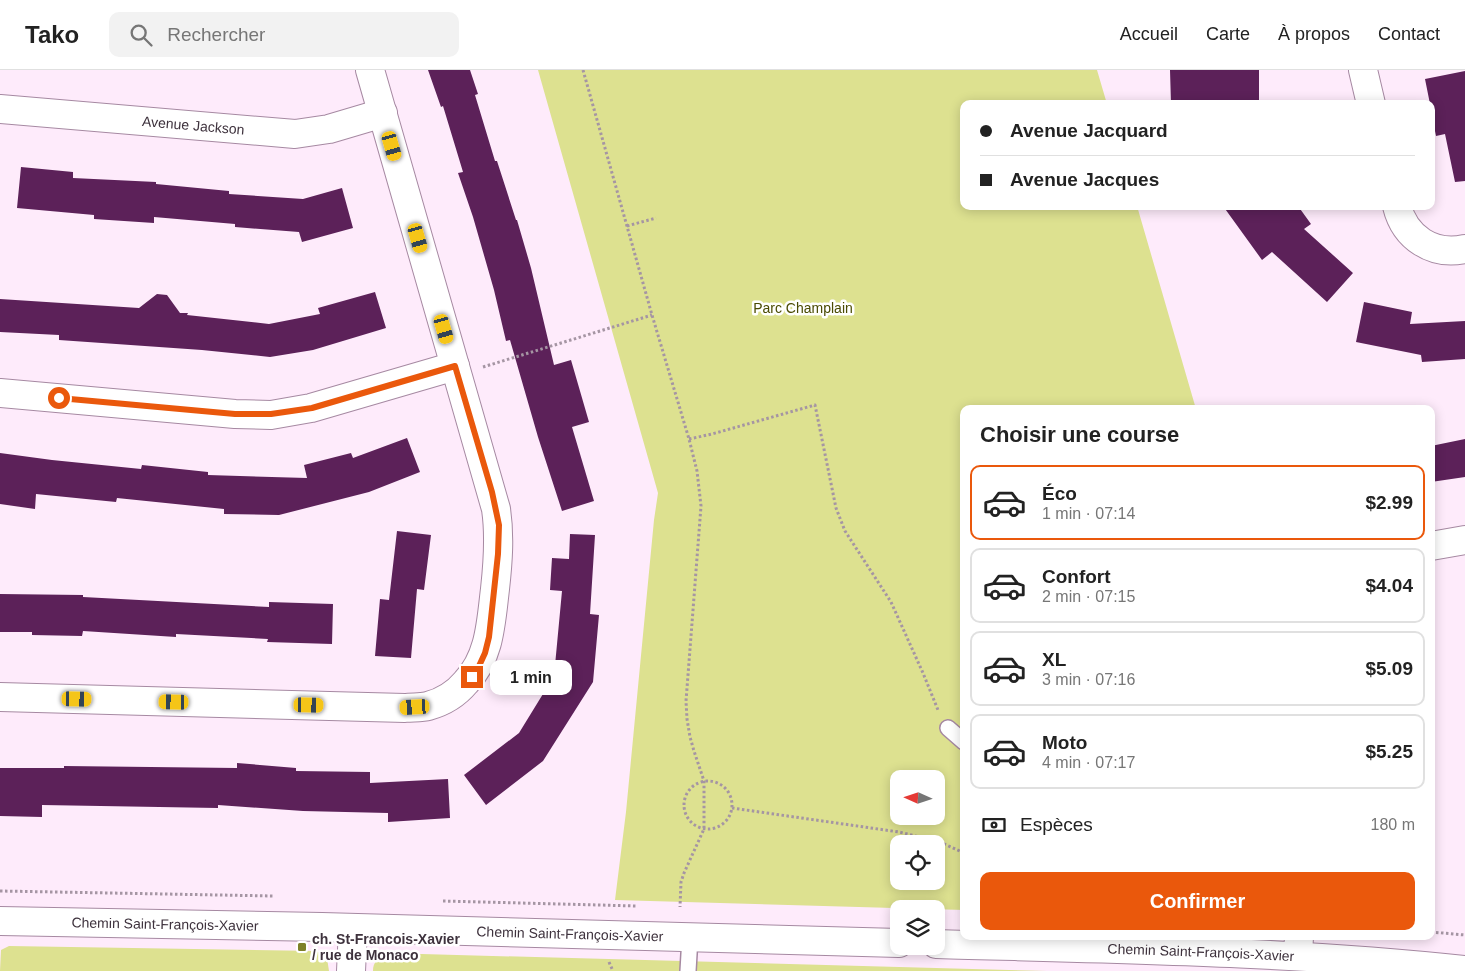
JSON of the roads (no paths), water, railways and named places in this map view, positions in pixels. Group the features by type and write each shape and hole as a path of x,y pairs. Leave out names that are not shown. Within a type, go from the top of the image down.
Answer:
{"street":[{"path":"0,697 405,708 426,706 450,697 461,689 479,666 489,637 493,605 499,538 496,509 370,70"},
{"path":"1363,70 1370,100"},
{"name":"Avenue Jackson","path":"0,109 294,134 329,129 383,113"},
{"path":"1398,210 1406,226 1424,244 1435,249 1448,251 1465,249"},
{"path":"0,393 225,413 271,414 312,408 455,366"},
{"path":"1435,545 1465,540"},
{"name":"Chemin Saint-François-Xavier","path":"0,921 890,943"},
{"path":"351,971 353,929"},
{"name":"Chemin Saint-François-Xavier","path":"945,944 1092,942 1296,954 1465,970"}],"lane":[{"path":"948,728 960,738"},
{"path":"688,971 690,937"}],"place":[{"name":"ch. St-Francois-Xavier / rue de Monaco","path":"302,947"}],"park label":[{"name":"Parc Champlain","path":"803,308"}]}
